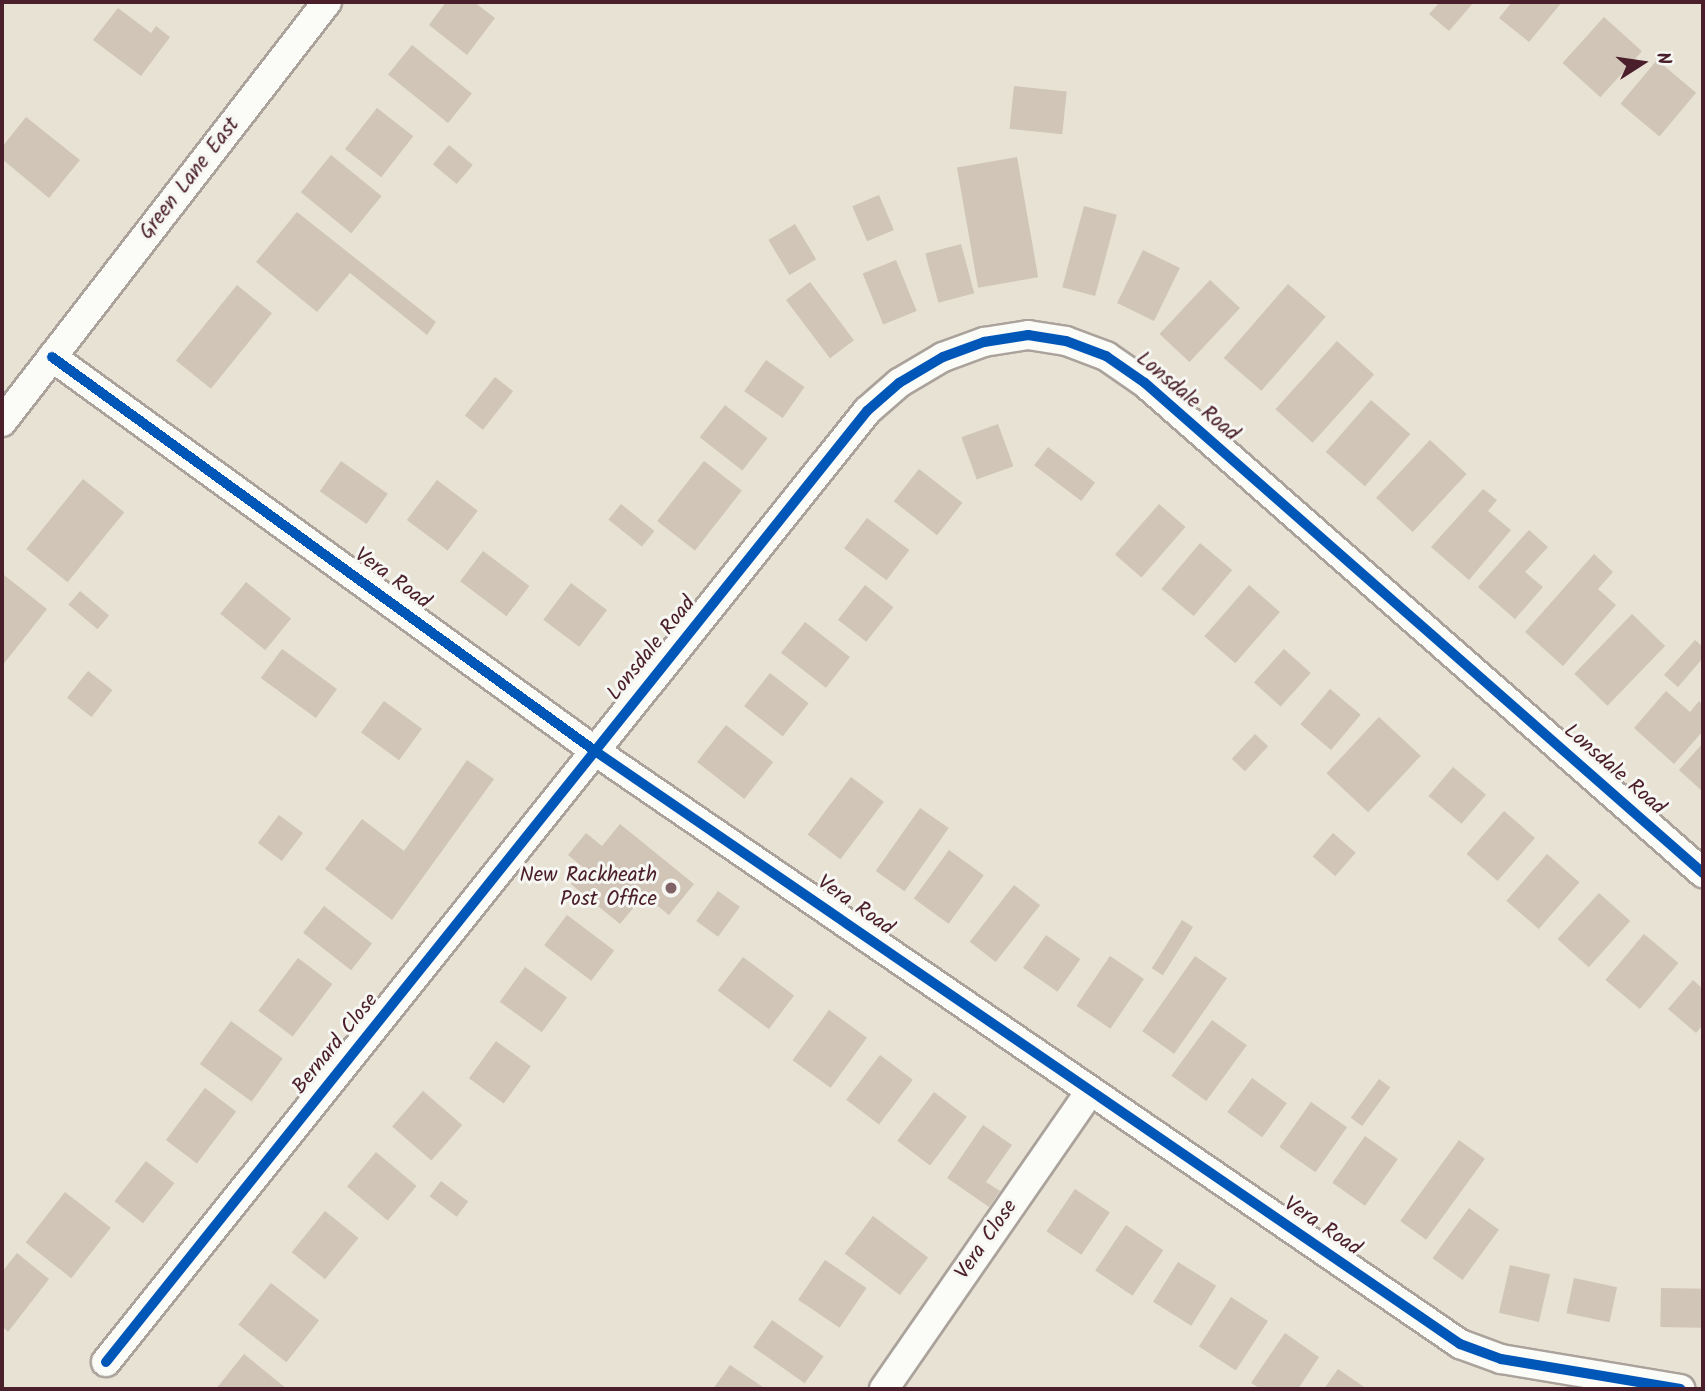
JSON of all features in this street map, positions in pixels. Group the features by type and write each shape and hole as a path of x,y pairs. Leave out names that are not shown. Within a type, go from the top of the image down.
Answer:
{"street":[{"name":"Green Lane East","path":"2,422 327,2"},
{"name":"Lonsdale Road","path":"595,751 867,411 899,383 943,357 984,342 1027,335 1066,341 1106,356 1145,383 1703,873"},
{"name":"Vera Road","path":"52,357 595,751 1460,1344 1501,1359 1681,1389"},
{"name":"Bernard Close","path":"106,1362 595,751"},
{"name":"Vera Close","path":"884,1389 1090,1091"}],"building":[{"path":"446,2 474,2 495,18 467,55 429,25"},
{"path":"1440,2 1474,2 1449,31 1429,14"},
{"path":"1512,2 1562,2 1529,42 1499,18"},
{"path":"118,8 151,33 156,26 170,37 141,76 93,40"},
{"path":"1604,17 1642,51 1600,97 1563,63"},
{"path":"412,45 472,93 448,123 388,75"},
{"path":"1657,60 1696,93 1659,136 1620,104"},
{"path":"1014,86 1067,92 1062,134 1010,129"},
{"path":"377,108 413,136 381,177 345,149"},
{"path":"26,117 80,160 49,198 2,159 2,147"},
{"path":"449,145 473,165 457,184 433,164"},
{"path":"331,155 382,196 351,233 301,192"},
{"path":"1017,157 1038,277 978,288 957,168"},
{"path":"879,195 894,230 867,241 852,206"},
{"path":"1084,206 1117,215 1095,296 1062,287"},
{"path":"297,212 436,322 427,335 350,273 317,312 256,262"},
{"path":"795,224 816,259 790,275 768,240"},
{"path":"961,244 974,293 938,303 925,254"},
{"path":"1143,250 1180,268 1154,321 1117,303"},
{"path":"896,260 917,311 883,324 863,273"},
{"path":"1210,280 1240,308 1190,362 1160,334"},
{"path":"810,282 854,340 830,358 786,300"},
{"path":"1288,284 1326,317 1261,391 1224,358"},
{"path":"237,285 272,313 211,389 176,360"},
{"path":"1337,341 1374,374 1313,443 1275,409"},
{"path":"766,360 805,387 783,418 744,391"},
{"path":"495,377 513,391 483,430 465,416"},
{"path":"1371,400 1410,434 1365,486 1326,452"},
{"path":"725,405 768,438 742,471 700,437"},
{"path":"998,424 1013,466 977,480 961,437"},
{"path":"1430,440 1467,474 1413,532 1376,498"},
{"path":"1048,447 1095,483 1081,501 1034,465"},
{"path":"341,461 388,494 366,524 320,491"},
{"path":"704,461 742,491 695,550 657,521"},
{"path":"919,469 962,503 937,535 894,501"},
{"path":"83,479 124,512 68,582 26,549"},
{"path":"437,480 478,511 448,551 407,520"},
{"path":"1483,489 1497,500 1488,511 1511,530 1469,580 1431,547"},
{"path":"621,504 654,531 642,547 608,520"},
{"path":"1159,504 1185,527 1141,578 1115,555"},
{"path":"867,518 909,550 886,580 844,548"},
{"path":"1529,530 1548,547 1525,572 1543,587 1515,619 1478,587"},
{"path":"1200,543 1232,570 1194,616 1161,589"},
{"path":"483,551 529,586 506,616 460,581"},
{"path":"1594,554 1613,572 1598,589 1616,605 1563,666 1525,632"},
{"path":"4,575 47,609 2,666 2,578"},
{"path":"246,582 291,619 265,650 220,614"},
{"path":"571,583 607,610 579,647 543,620"},
{"path":"865,585 893,607 866,642 838,620"},
{"path":"1249,585 1280,612 1235,663 1204,636"},
{"path":"80,591 109,615 98,629 68,605"},
{"path":"1632,614 1665,646 1607,706 1574,674"},
{"path":"805,622 850,657 826,688 781,653"},
{"path":"1695,640 1703,647 1703,658 1678,687 1664,675"},
{"path":"282,649 337,689 316,718 261,678"},
{"path":"1284,649 1311,673 1281,707 1254,682"},
{"path":"88,671 112,690 91,717 67,698"},
{"path":"770,673 809,703 783,736 744,706"},
{"path":"1330,689 1361,715 1331,750 1300,724"},
{"path":"1666,691 1690,712 1699,701 1703,705 1703,731 1674,764 1634,728"},
{"path":"384,701 422,729 399,760 361,733"},
{"path":"1379,717 1421,756 1368,812 1326,773"},
{"path":"726,725 773,762 744,799 697,762"},
{"path":"1255,734 1268,746 1245,771 1232,759"},
{"path":"1703,743 1703,792 1679,770"},
{"path":"467,760 494,779 392,920 325,869 362,819 404,851"},
{"path":"1453,767 1486,795 1462,824 1429,796"},
{"path":"851,777 884,802 840,859 808,835"},
{"path":"920,808 949,828 905,891 876,871"},
{"path":"1504,811 1535,838 1498,881 1467,854"},
{"path":"279,815 303,833 282,861 258,843"},
{"path":"620,824 694,884 669,915 644,895 620,924 571,884 584,868 568,855 586,833 602,846"},
{"path":"1333,833 1356,853 1335,876 1313,856"},
{"path":"949,850 984,875 949,924 914,899"},
{"path":"1547,854 1579,882 1539,929 1506,901"},
{"path":"1014,885 1040,905 996,962 970,942"},
{"path":"718,891 740,907 718,937 696,921"},
{"path":"1599,893 1630,921 1589,967 1558,939"},
{"path":"324,906 372,944 351,970 303,933"},
{"path":"567,915 614,951 591,981 544,945"},
{"path":"1182,920 1193,927 1163,975 1152,968"},
{"path":"1644,934 1678,963 1640,1009 1605,980"},
{"path":"1046,935 1080,959 1057,992 1023,968"},
{"path":"1110,956 1144,979 1110,1029 1076,1006"},
{"path":"1195,956 1227,978 1174,1054 1142,1031"},
{"path":"743,957 794,996 769,1029 718,991"},
{"path":"298,958 332,984 293,1037 258,1011"},
{"path":"525,967 567,998 542,1032 500,1002"},
{"path":"1693,980 1703,989 1703,1025 1696,1033 1668,1009"},
{"path":"829,1010 867,1038 831,1088 793,1060"},
{"path":"1212,1020 1247,1045 1206,1101 1171,1076"},
{"path":"231,1021 283,1059 252,1101 200,1064"},
{"path":"496,1041 531,1066 504,1103 469,1078"},
{"path":"880,1055 913,1080 879,1124 846,1100"},
{"path":"1252,1078 1287,1103 1262,1137 1227,1112"},
{"path":"1379,1079 1390,1087 1362,1126 1351,1118"},
{"path":"205,1088 236,1111 197,1163 166,1140"},
{"path":"423,1091 462,1125 431,1161 392,1126"},
{"path":"934,1092 967,1117 930,1165 897,1141"},
{"path":"1311,1102 1347,1127 1315,1172 1279,1147"},
{"path":"983,1125 1012,1145 986,1182 1000,1191 989,1207 947,1178"},
{"path":"1365,1136 1398,1159 1365,1206 1332,1183"},
{"path":"1459,1140 1485,1159 1426,1240 1400,1221"},
{"path":"376,1152 417,1186 388,1221 347,1186"},
{"path":"146,1161 174,1183 143,1223 115,1201"},
{"path":"441,1181 468,1201 457,1217 430,1196"},
{"path":"1075,1189 1110,1212 1081,1255 1046,1231"},
{"path":"65,1192 111,1228 71,1278 26,1242"},
{"path":"1469,1208 1499,1230 1462,1280 1433,1258"},
{"path":"325,1211 358,1238 325,1279 292,1252"},
{"path":"873,1216 928,1258 900,1295 845,1254"},
{"path":"1126,1225 1163,1250 1133,1296 1095,1271"},
{"path":"17,1253 49,1279 8,1332 2,1326 2,1272"},
{"path":"825,1260 866,1288 840,1328 798,1300"},
{"path":"1178,1262 1216,1286 1191,1326 1153,1302"},
{"path":"1510,1265 1550,1274 1539,1322 1499,1313"},
{"path":"1574,1278 1617,1287 1610,1322 1567,1313"},
{"path":"271,1283 319,1321 286,1362 238,1325"},
{"path":"1661,1288 1703,1289 1702,1328 1660,1327"},
{"path":"1231,1297 1268,1321 1236,1370 1199,1346"},
{"path":"772,1320 824,1356 805,1383 753,1347"},
{"path":"1285,1333 1319,1357 1298,1389 1261,1389 1251,1383"},
{"path":"244,1354 287,1389 216,1389"},
{"path":"730,1365 766,1389 713,1389"},
{"path":"1338,1369 1367,1389 1324,1389"}],"cycle path":[{"path":"106,1362 867,411 899,383 943,357 984,342 1028,335 1066,341 1106,356 1145,383 1703,873"},
{"path":"52,357 595,751 1460,1344 1501,1359 1681,1389"}],"place":[{"name":"New Rackheath Post Office","path":"671,888"}]}
